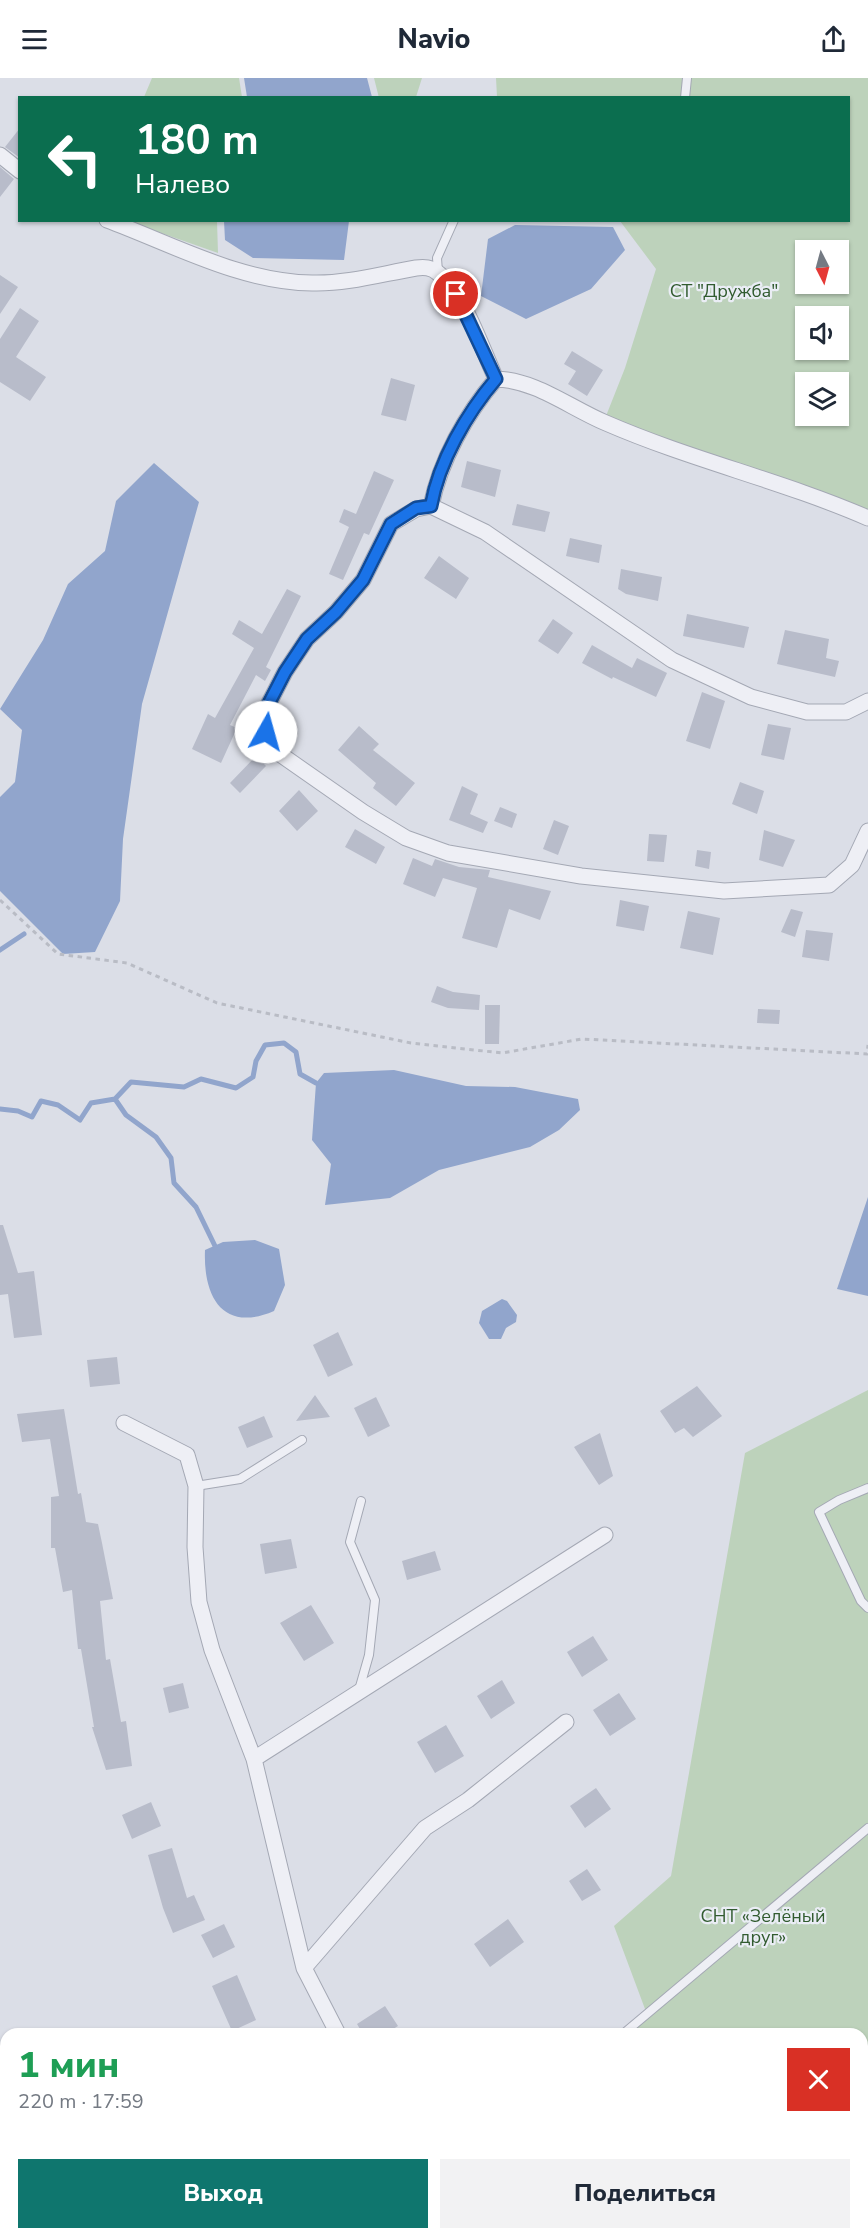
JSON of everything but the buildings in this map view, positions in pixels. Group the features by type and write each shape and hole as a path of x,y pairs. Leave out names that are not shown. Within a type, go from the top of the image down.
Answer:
{"street":[{"path":"0,155 18,169"},
{"path":"112,222 214,263 291,282 342,282 428,267 438,272 456,294 496,379"},
{"path":"431,506 436,481 473,409 496,379"},
{"path":"496,379 512,379 543,391 606,423 868,518"},
{"path":"868,701 846,712 807,712 751,697 672,660 484,532 431,506 416,508 391,524 363,580 336,612 307,639 285,672 268,705 266,732 277,752 363,812 406,838 448,853 581,876 724,891 829,885 852,865 868,832"},
{"path":"124,1423 187,1455 196,1486 195,1547 199,1602 212,1650 254,1759 304,1968 335,2028"},
{"path":"254,1759 604,1535"},
{"path":"304,1968 425,1828 468,1800 566,1722"}],"lane":[{"path":"685,96 687,78"},
{"path":"438,272 437,258 452,222"},
{"path":"196,1486 240,1479 302,1440"},
{"path":"868,1488 819,1512 861,1601 868,1608"},
{"path":"358,1692 369,1655 375,1600 350,1542 361,1501"},
{"path":"630,2028 868,1828"}],"path":[{"path":"0,900 58,954 127,963 217,1003 411,1043 502,1053 582,1039 867,1054 868,1046"}],"green space":[{"path":"152,78 239,78 242,96 144,96"},
{"path":"374,78 422,78 416,96 378,96"},
{"name":"СТ \"Дружба\"","path":"496,78 868,78 868,515 606,416 625,368 656,269 621,222 850,222 850,96 497,96"},
{"path":"130,222 217,222 218,253"},
{"name":"СНТ «Зелёный друг»","path":"868,1390 868,2028 636,2028 648,2017 614,1926 671,1876 745,1453"}],"water":[{"path":"244,78 367,78 372,96 247,96"},
{"path":"224,222 349,222 344,260 253,258 225,240"},
{"path":"515,225 613,227 625,250 591,289 526,319 481,296 488,239"},
{"path":"154,463 199,502 142,704 123,839 120,901 95,952 63,954 0,891 0,797 15,782 22,730 0,709 43,640 68,584 105,551 116,501"},
{"path":"394,1070 466,1086 515,1087 578,1099 580,1110 559,1130 530,1147 439,1170 390,1198 325,1205 331,1164 312,1140 316,1083 324,1073"},
{"path":"868,1197 868,1296 837,1289"},
{"path":"255,1240 279,1249 285,1285 274,1311 256,1317 229,1314 213,1296 205,1267 205,1250 223,1242"},
{"path":"502,1299 507,1301 517,1315 516,1322 506,1328 501,1339 489,1339 479,1323 482,1311"}],"waterway":[{"path":"0,950 24,934"},
{"path":"0,1109 18,1111 32,1117 41,1101 58,1105 80,1120 91,1103 115,1099 131,1082 184,1087 201,1079 236,1088 253,1077 256,1061 265,1045 284,1043 296,1052 300,1074 316,1083"},
{"path":"115,1099 126,1115 156,1137 171,1158 174,1183 196,1207 215,1246"}],"route":[{"path":"266,732 268,705 285,672 307,639 336,612 363,580 391,524 416,508 431,506 436,481 473,409 496,379 456,294"}]}
